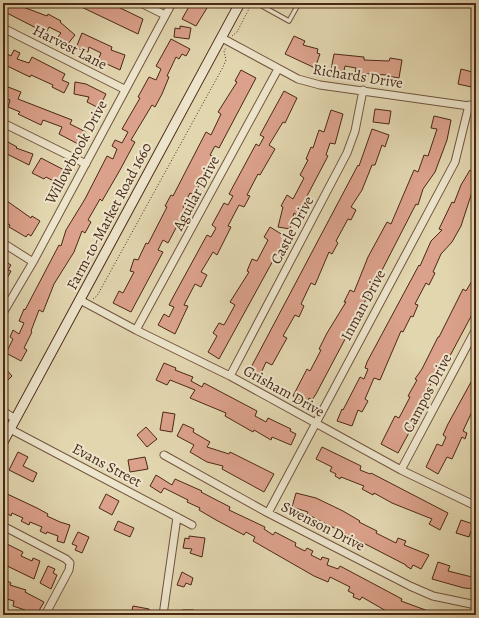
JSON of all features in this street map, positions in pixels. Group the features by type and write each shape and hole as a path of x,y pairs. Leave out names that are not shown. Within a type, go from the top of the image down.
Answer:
{"main road":[{"name":"Farm-to-Market Road 1660","path":"3,442 240,3"}],"street":[{"path":"141,3 165,16"},
{"name":"Willowbrook Drive","path":"3,313 33,262 172,3"},
{"name":"Harvest Lane","path":"3,28 124,90"},
{"name":"Richards Drive","path":"222,38 298,79 320,85 473,106"},
{"name":"Aguilar Drive","path":"136,330 278,69"},
{"name":"Castle Drive","path":"230,376 346,153 355,131 363,90"},
{"name":"Inman Drive","path":"268,513 455,162 473,106"},
{"path":"3,123 86,164"},
{"path":"3,243 33,262"},
{"name":"Grisham Drive","path":"80,300 136,330 230,376 401,470 476,506"},
{"name":"Campos Drive","path":"401,470 476,329"},
{"path":"3,411 15,419"},
{"name":"Evans Street","path":"10,429 192,525"},
{"name":"Swenson Drive","path":"164,455 268,513 410,586 433,596 458,603 476,605"},
{"path":"162,615 177,517"},
{"path":"3,526 66,559 70,564 69,570 45,615"}],"lane":[{"path":"264,3 262,6 289,21 299,3"}],"path":[{"path":"233,35 237,32 252,3"},
{"path":"92,300 101,290 223,67 226,60 224,51"}],"building":[{"path":"3,3 25,3 23,7 47,16 48,14 61,21 60,22 75,35 67,45 58,37 61,33 49,27 46,33 3,11"},
{"path":"73,3 110,3 143,19 138,34"},
{"path":"191,3 210,3 196,26 182,19"},
{"path":"180,26 191,28 189,39 174,37 175,28 180,29"},
{"path":"82,33 112,47 111,50 125,55 120,70 98,60 101,53 89,47 88,52 76,48"},
{"path":"294,36 305,41 303,45 318,49 317,53 320,54 315,68 285,54"},
{"path":"171,39 190,49 186,56 182,54 179,59 176,57 167,76 169,77 162,94 155,107 152,105 131,140 135,142 120,170 102,201 100,199 88,220 91,222 85,233 82,231 74,252 54,284 43,312 39,310 31,331 32,332 24,348 27,350 21,361 6,353 13,339 10,337 13,330 19,334 24,323 19,321 24,309 25,310 59,245 61,246 66,230 85,199 107,156 113,159 117,149 112,146 115,140 122,143 128,132 122,129 140,98 138,97 149,77 156,80 161,69 156,66"},
{"path":"14,50 20,53 17,59 29,63 32,57 65,74 62,80 69,83 64,93 52,87 53,85 31,75 30,77 3,64 3,52 11,56"},
{"path":"334,54 364,57 364,60 389,61 390,58 402,60 399,78 387,75 355,73 356,68 345,66 344,71 331,70"},
{"path":"461,69 476,73 476,88 458,84"},
{"path":"241,70 256,78 219,148 215,146 210,155 214,157 194,195 190,193 183,207 186,209 168,243 163,240 158,250 163,252 131,312 113,303 119,291 123,293 134,272 130,271 134,259 138,260 146,243 148,244 167,207 165,206 171,195 173,196 206,132 211,135 221,114 218,112 237,82 235,81"},
{"path":"75,82 86,84 106,94 99,108 87,102 89,97 74,94"},
{"path":"8,87 21,92 18,99 72,120 70,124 86,132 80,145 59,134 62,127 43,120 41,125 18,114 20,112 8,107 10,100 4,98"},
{"path":"284,91 297,98 285,123 283,122 269,145 275,149 260,175 258,174 247,195 250,196 244,207 239,205 228,226 231,227 217,255 213,252 201,272 207,275 201,287 195,284 184,305 188,306 175,334 158,325 164,314 169,317 174,307 169,305 172,299 207,235 211,237 216,228 212,225 224,203 228,205 233,196 229,194 256,144 259,146 264,137 260,135"},
{"path":"375,109 391,111 389,124 373,122"},
{"path":"331,110 343,114 335,144 330,143 326,155 328,156 297,215 294,213 290,229 278,227 283,207 281,206 287,195 293,199 304,178 300,175 308,160 306,159 311,147 313,148 319,130 324,132"},
{"path":"434,116 451,120 447,140 435,172 423,189 418,205 416,204 379,276 377,275 371,293 370,292 316,394 312,400 309,398 306,403 293,396 307,369 310,371 321,350 319,349 327,333 346,302 344,302 350,290 354,292 368,257 387,222 391,224 414,170 418,172 424,155 428,156 437,129 431,128"},
{"path":"372,129 389,135 385,147 382,145 375,165 372,165 362,190 351,207 356,210 351,220 348,219 336,241 338,243 332,254 329,252 315,285 311,283 301,304 304,306 299,317 295,315 283,336 287,338 272,365 266,362 258,380 247,375 358,165 359,166"},
{"path":"8,142 17,147 16,148 33,154 29,165 3,152"},
{"path":"41,158 68,172 61,185 46,177 44,179 32,173"},
{"path":"470,170 476,173 476,187 474,186 461,226 452,242 441,254 433,272 435,273 429,285 426,283 415,304 418,305 413,317 411,316 403,332 401,331 380,380 374,378 365,399 368,401 362,412 358,410 352,426 337,421 360,377 364,379 368,369 365,368 367,362 419,265 420,266 431,241 442,230 439,229"},
{"path":"7,201 31,218 32,216 40,221 31,236 28,234 26,237 9,227 10,225 3,221 3,208"},
{"path":"270,227 286,237 219,359 208,352 217,336 213,333 219,323 224,325 235,305 230,302 249,272 247,271 252,259 257,261 268,240 264,237"},
{"path":"6,262 11,265 8,270 11,271 3,286 3,267"},
{"path":"476,274 476,307 435,384 432,382 426,392 430,394 398,453 381,444 395,416 399,418 410,397 408,396 417,380 415,379 422,369 463,289 466,291"},
{"path":"164,363 176,368 175,370 193,377 191,381 202,387 204,383 257,411 255,416 266,422 268,418 291,429 290,431 296,434 291,445 272,437 271,440 254,430 253,432 225,416 226,413 190,398 195,390 170,380 167,385 156,380"},
{"path":"3,366 12,376 3,385"},
{"path":"476,373 476,403 463,431 467,433 465,439 462,437 452,459 447,457 438,474 426,467 437,444 442,446 446,437 443,435 448,424"},
{"path":"163,412 175,414 172,432 160,430"},
{"path":"183,424 194,429 193,432 210,442 207,447 229,454 230,452 274,474 264,492 222,469 223,466 207,462 190,452 194,445 177,436"},
{"path":"146,427 157,439 147,447 137,435"},
{"path":"322,447 361,466 360,470 370,474 371,473 448,513 440,530 429,524 432,519 392,503 374,493 373,495 362,489 364,486 341,477 340,479 335,476 336,474 330,471 332,467 316,459"},
{"path":"18,452 28,457 23,466 37,473 33,482 9,470"},
{"path":"145,457 148,469 130,472 128,460"},
{"path":"156,475 172,485 175,479 202,491 201,492 230,507 229,510 265,527 264,529 273,535 275,532 296,543 295,546 305,551 307,548 313,551 311,555 321,560 322,557 329,559 327,565 338,569 340,566 402,599 401,601 439,615 393,615 362,597 360,600 353,597 354,594 348,591 350,587 330,577 328,582 314,576 253,541 255,537 246,532 244,535 216,520 199,510 200,508 187,502 188,500 164,488 161,493 150,486"},
{"path":"3,492 48,514 47,516 70,525 64,543 57,541 58,536 47,532 46,534 40,531 42,527 30,522 29,525 21,521 23,518 12,513 11,516 5,512 8,507 3,504"},
{"path":"296,493 316,498 343,511 360,521 359,522 377,531 376,533 396,543 398,538 406,541 404,545 429,555 421,569 413,565 411,569 307,514 308,512 292,507"},
{"path":"106,494 119,501 112,515 99,508"},
{"path":"461,520 476,525 476,533 471,531 469,537 456,533"},
{"path":"118,521 134,528 130,537 114,530"},
{"path":"78,532 89,537 82,553 75,550 77,546 72,544"},
{"path":"189,536 205,538 202,557 190,553 192,549 183,548 185,538 189,539"},
{"path":"3,542 23,552 21,556 32,561 33,558 40,561 34,579 3,564"},
{"path":"438,562 450,566 448,571 476,578 476,589 464,588 432,579"},
{"path":"48,566 55,569 53,573 57,575 51,589 40,583"},
{"path":"182,572 193,578 191,585 186,583 184,587 177,585"},
{"path":"3,579 11,583 10,585 26,590 25,592 44,602 37,614 32,611 30,615 24,612 25,610 13,606 14,601 3,598"},
{"path":"133,606 149,609 148,615 131,614"},
{"path":"182,610 194,610 194,615 182,615"}]}
